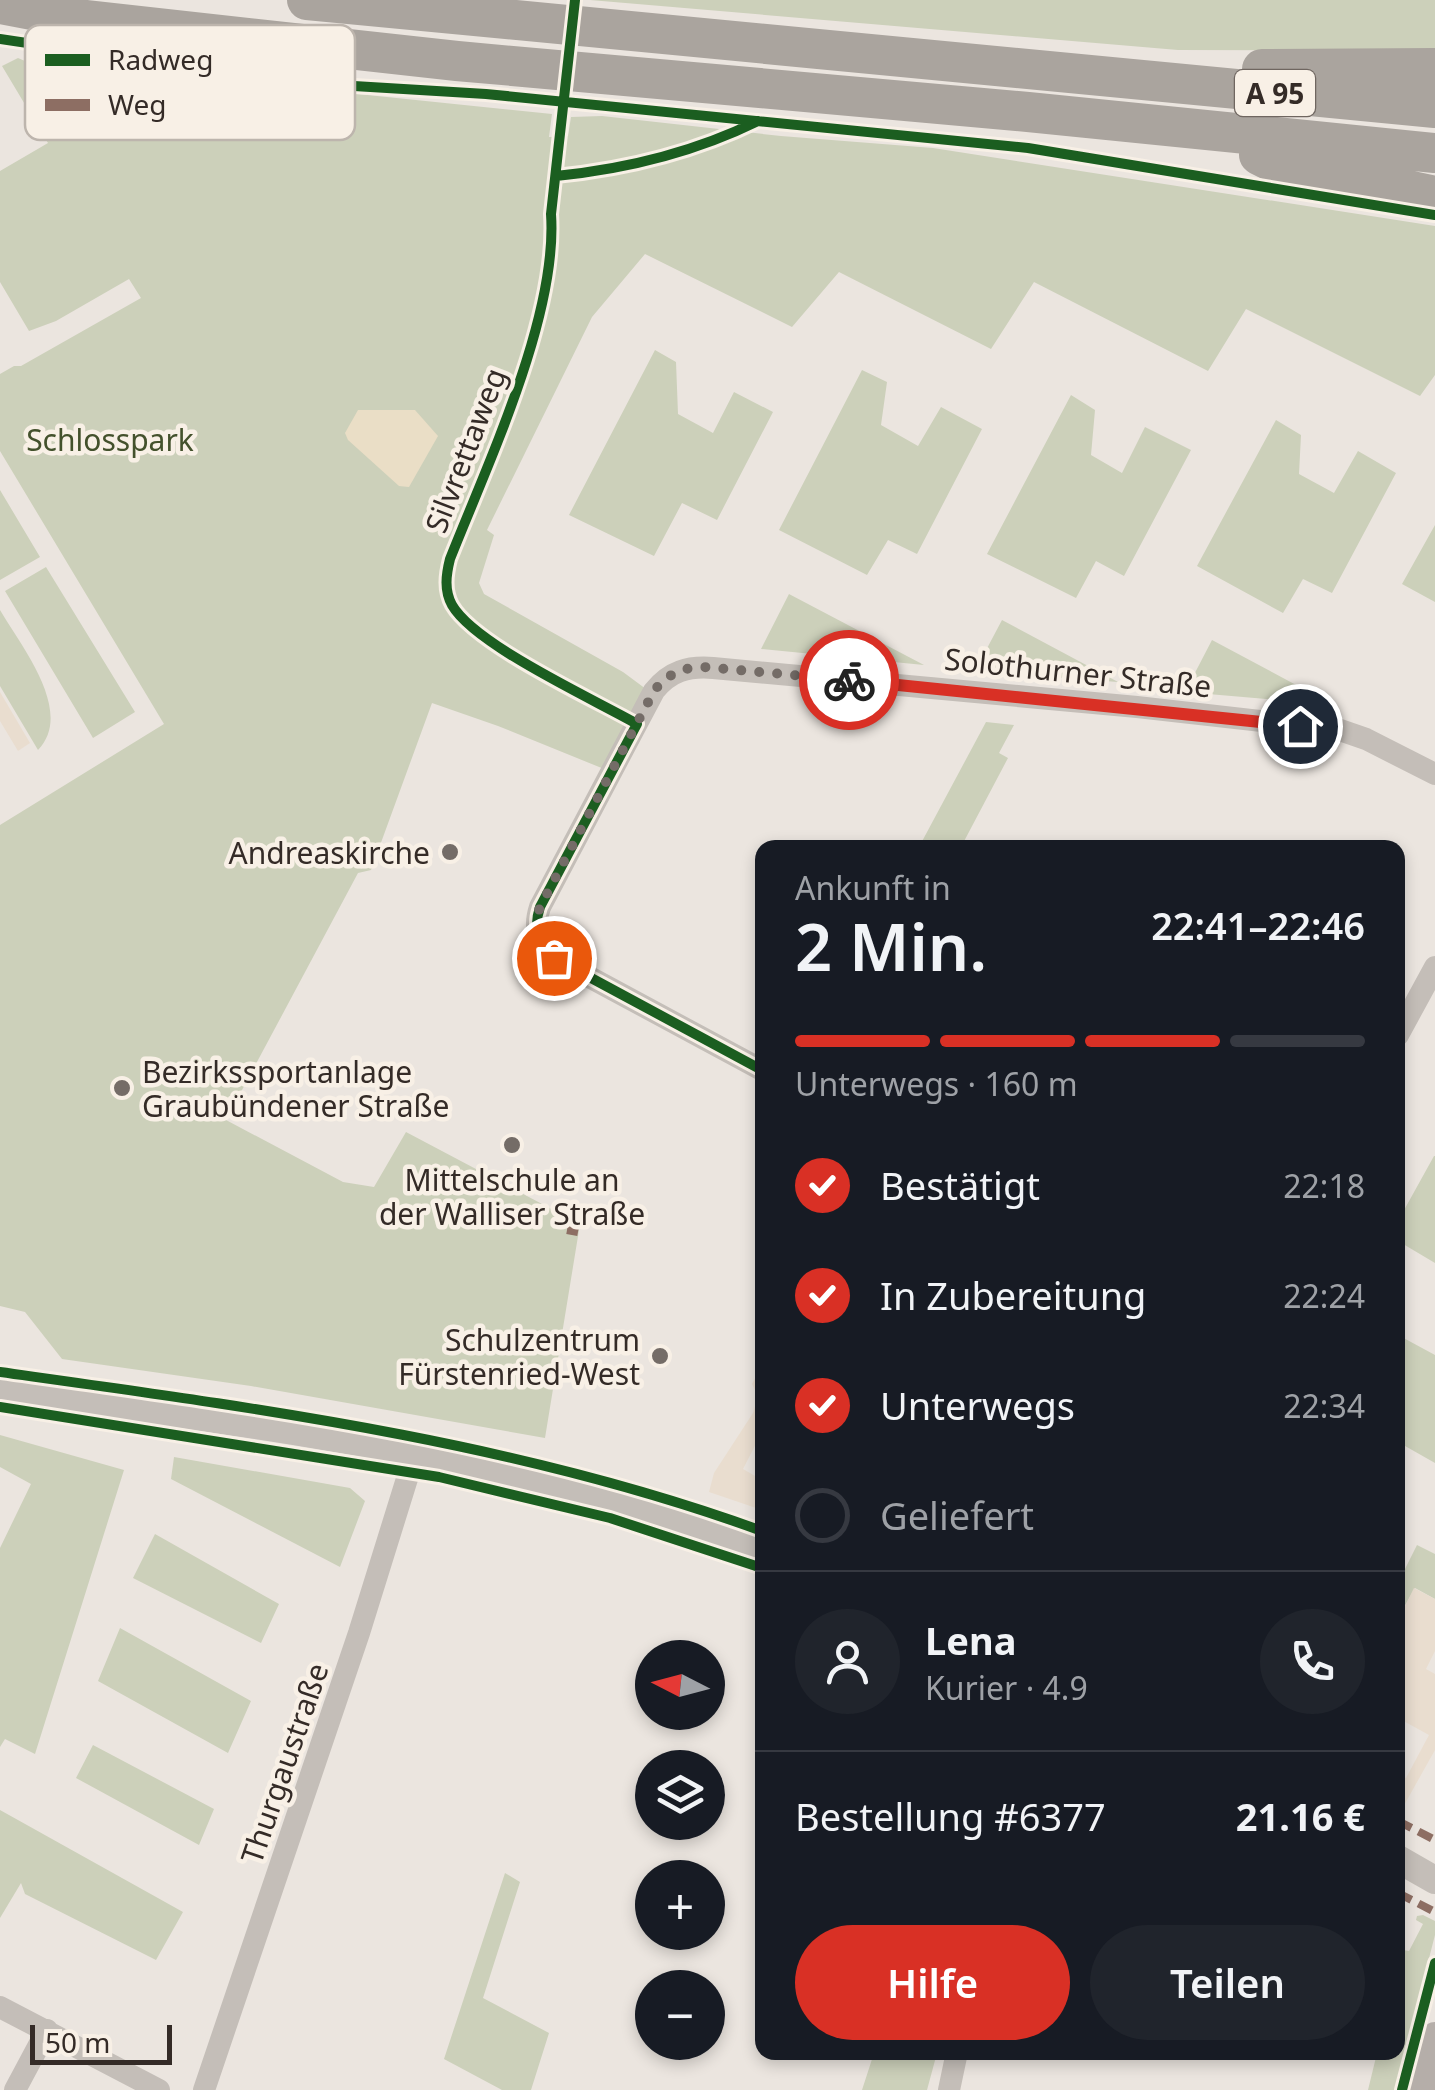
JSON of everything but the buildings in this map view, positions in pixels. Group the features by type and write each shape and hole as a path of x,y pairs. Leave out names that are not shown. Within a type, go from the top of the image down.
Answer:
{"highway":[{"name":"A 95","path":"307,0 1435,108"},
{"name":"A 95","path":"0,4 130,25"},
{"name":"A 95","path":"355,50 1435,153"},
{"path":"1116,78 1159,62 1264,69 1435,68"},
{"path":"1210,132 1271,161 1435,196"}],"main road":[{"path":"1421,2090 1435,2038"}],"street":[{"name":"Solothurner Straße","path":"755,1066 554,958 539,940 536,920 540,907 654,691 672,674 704,667 1158,709 1350,732 1435,774"},
{"path":"1405,1022 1435,967"},
{"path":"0,1388 414,1453 579,1491 755,1546"},
{"name":"Thurgaustraße","path":"204,2090 360,1633 414,1453"},
{"path":"1405,1863 1435,1880"},
{"path":"0,2007 159,2090"},
{"path":"15,2090 47,2030"},
{"path":"949,2090 955,2060"}],"green space":[{"path":"590,0 1435,0 1435,51 1178,50"},
{"path":"18,58 25,61 25,104 2,66"},
{"name":"Schlosspark","path":"355,94 552,114 549,137 568,136 571,117 602,116 933,148 1435,226 1435,375 1420,396 1246,309 1208,371 1034,282 991,349 839,272 792,327 645,254 592,317 487,530 494,535 479,583 484,594 623,672 650,692 609,771 432,703 371,870 358,873 226,1120 343,1182 374,1187 406,1132 580,1224 545,1438 251,1386 62,1359 25,1312 0,1306 0,825 164,724 0,451 0,374 141,298 129,279 56,321 29,331 0,282 0,171 48,143 46,140 355,140"},
{"path":"655,350 676,362 678,414 713,433 734,392 773,412 717,520 682,503 654,556 569,515"},
{"path":"862,370 887,382 881,425 918,446 941,407 982,429 917,554 888,540 867,575 779,530"},
{"path":"1071,395 1095,410 1091,455 1122,473 1145,427 1191,450 1124,576 1096,561 1076,598 987,554"},
{"path":"1276,420 1301,435 1299,474 1334,493 1358,451 1396,473 1332,593 1303,579 1283,613 1197,566"},
{"path":"0,490 40,557 0,580"},
{"path":"1435,525 1435,602 1402,584"},
{"path":"46,567 135,712 93,738 5,591"},
{"path":"789,594 924,665 761,649"},
{"path":"0,610 31,660 48,698 48,735 38,750 0,686"},
{"path":"1002,620 1118,682 975,671"},
{"path":"1212,640 1326,701 1324,704 1185,692"},
{"path":"986,722 1014,725 999,753 1008,758 965,840 923,840"},
{"path":"1435,1156 1435,1263 1405,1245 1405,1208"},
{"path":"1405,1339 1435,1355 1435,1463 1405,1446"},
{"path":"0,1435 124,1470 35,1754 5,1739 0,1747 0,1548 31,1484 0,1467"},
{"path":"174,1457 350,1488 365,1501 340,1567 171,1479"},
{"path":"155,1534 279,1604 261,1643 133,1578"},
{"path":"1417,1545 1435,1554 1435,1599 1415,1588 1405,1606 1405,1569"},
{"path":"120,1628 251,1701 228,1753 98,1681"},
{"path":"93,1745 214,1809 199,1845 76,1778"},
{"path":"0,1810 183,1912 156,1960 25,1894 21,1883 0,1918"},
{"path":"505,1873 520,1882 483,1998 549,2033 531,2090 502,2090 444,2059"},
{"path":"1417,1916 1435,1921 1435,1935 1405,2051 1405,1950 1409,1951 1423,1924 1416,1920"},
{"path":"872,2060 935,2060 927,2090 862,2090"},
{"path":"1375,2060 1403,2060 1395,2090 1368,2090"}],"sand":[{"path":"358,410 415,410 438,436 409,487 399,486 348,440 345,433"}],"shaded area":[{"path":"0,692 30,743 18,751 0,721"},
{"path":"755,1406 755,1446 743,1469 755,1476 755,1508 709,1492 714,1473"},
{"path":"1414,1588 1435,1599 1435,1651 1426,1669 1435,1674 1435,1750 1405,1804 1405,1778 1429,1735 1405,1722 1405,1606"}],"marked path":[{"path":"567,1230 578,1232"},
{"path":"1405,1825 1435,1840"},
{"path":"1405,1897 1435,1912"}],"cycle path":[{"name":"Silvrettaweg","path":"575,0 544,297 501,434 450,559 448,594 465,621 484,637 637,724 540,907 537,929 544,947 554,958 755,1066"},
{"path":"0,39 25,43"},
{"path":"355,86 486,94 1028,148 1435,215"},
{"path":"556,176 660,157 710,142 758,121"},
{"path":"0,1372 290,1415 481,1451 670,1500 755,1529"},
{"path":"0,1407 439,1477 610,1518 755,1566"},
{"path":"1402,2090 1435,1963"}],"way so far":[{"path":"554,958 539,940 536,920 540,907 654,691 664,679 684,669 704,667 849,680"}],"place":[{"name":"Andreaskirche","path":"450,852"},
{"name":"Bezirkssportanlage Graubündener Straße","path":"122,1088"},
{"name":"Mittelschule an der Walliser Straße","path":"512,1145"},
{"name":"Schulzentrum Fürstenried-West","path":"660,1356"}],"route":[{"path":"849,680 1300,726"}]}
